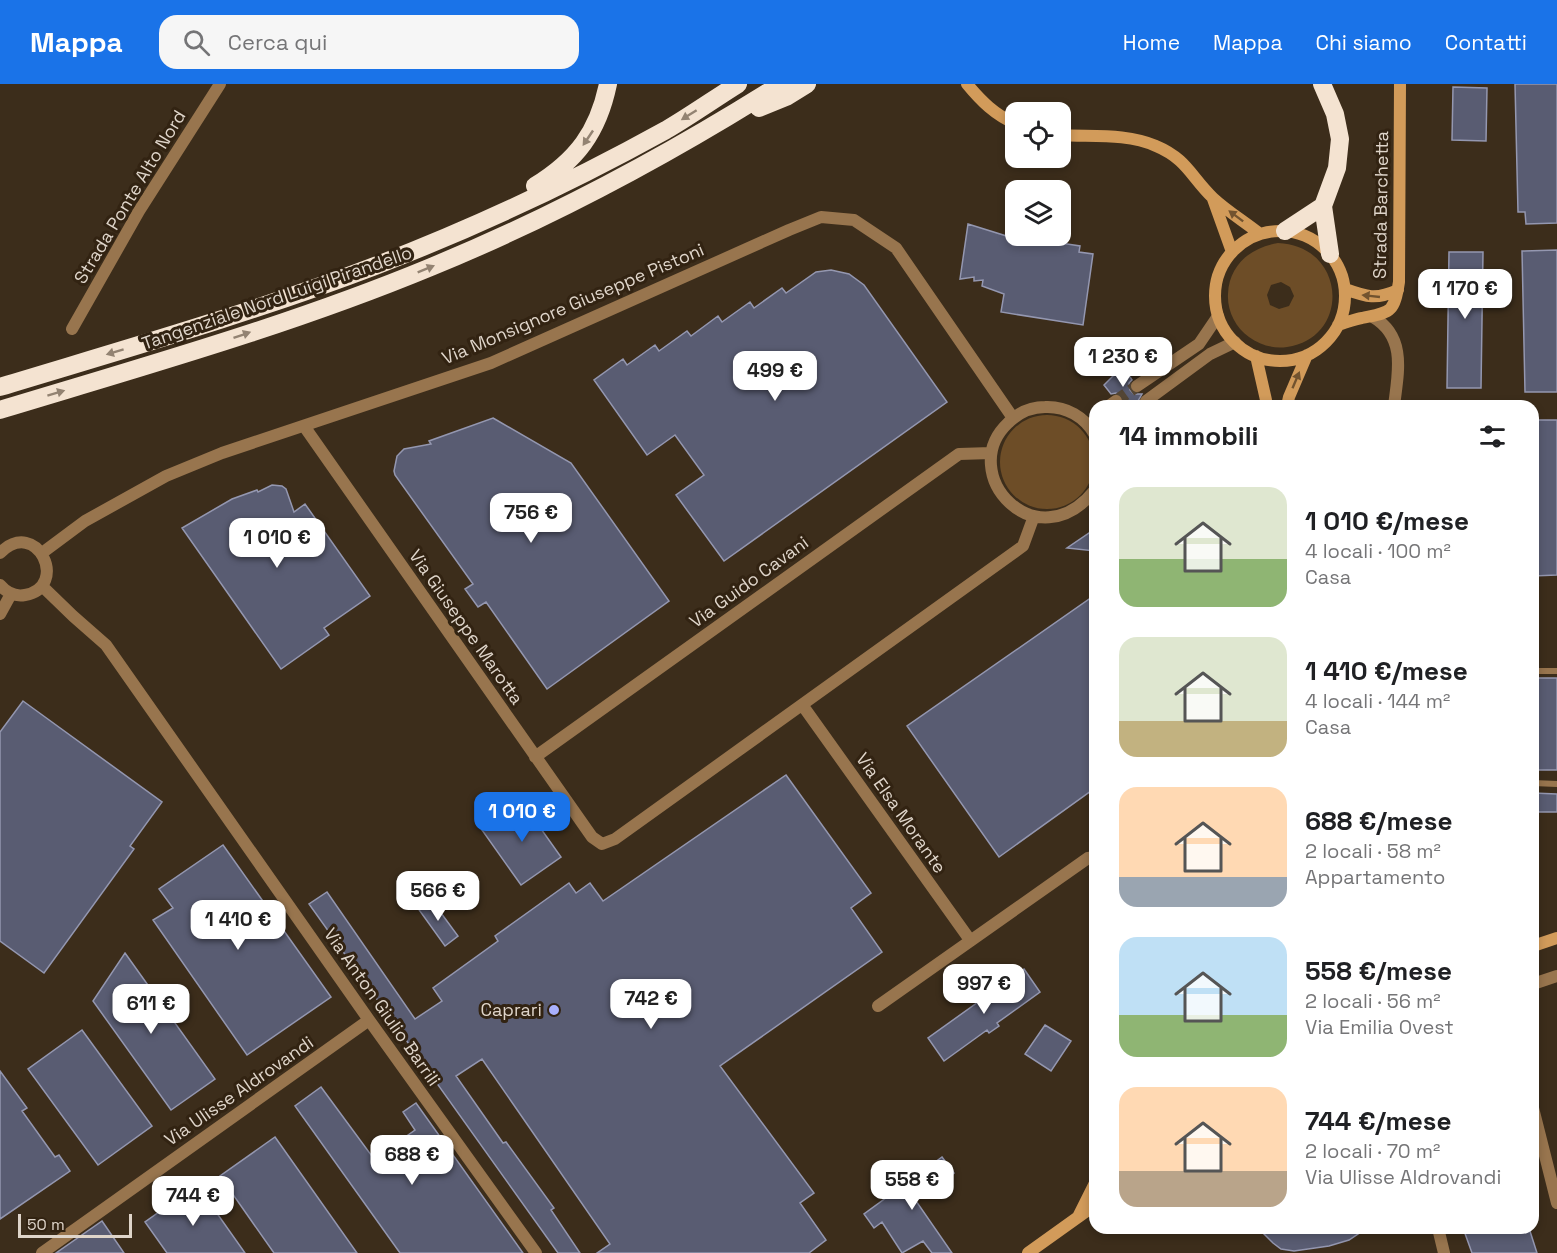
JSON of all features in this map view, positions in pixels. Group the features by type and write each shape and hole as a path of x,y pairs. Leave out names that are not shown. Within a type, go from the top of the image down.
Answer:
{"highway":[{"path":"477,224 546,180 572,158 594,129 608,84"},
{"name":"Tangenziale Nord Luigi Pirandello","path":"0,387 211,323 404,255 477,224 567,181 657,134 738,84"},
{"name":"Tangenziale Nord Luigi Pirandello","path":"0,410 216,344 336,304 432,267 570,203 705,131 781,84"},
{"path":"705,131 786,97 807,84"},
{"path":"1322,84 1335,114 1340,139 1337,168 1323,206 1330,254"},
{"path":"1285,231 1323,206"}],"street":[{"name":"Strada Ponte Alto Nord","path":"72,329 139,211 220,84"},
{"path":"967,84 980,100 1005,119"},
{"name":"Strada Barchetta","path":"1338,326 1386,313 1394,305 1398,290 1400,84"},
{"path":"1071,136 1132,139 1155,146 1174,156 1189,168 1213,197 1260,234"},
{"path":"1213,197 1232,252"},
{"name":"Via Monsignore Giuseppe Pistoni","path":"42,553 85,520 166,476 222,453 491,363 821,217 854,220 896,248 1013,418"},
{"path":"1285,231 1310,238 1330,254 1338,266 1345,289 1344,305 1338,326 1327,340 1306,355 1284,361 1256,356 1234,342 1218,316 1215,297 1216,282 1222,266 1232,252 1244,241 1260,234 1285,231"},
{"name":"Strada Barchetta","path":"1345,289 1365,296 1383,297 1398,290"},
{"path":"1137,386 1199,344 1218,316"},
{"path":"1373,317 1383,323 1396,342 1398,375 1395,400"},
{"path":"1147,400 1210,354 1234,342"},
{"path":"1288,400 1306,355"},
{"path":"1256,356 1266,400"},
{"path":"1089,426 1078,416 1068,411 1044,407 1023,412 1013,418 1000,433 991,453 992,472 996,486 1016,508 1034,516 1053,517 1074,511 1089,497"},
{"path":"1078,416 1089,417"},
{"name":"Via Giuseppe Marotta","path":"304,426 592,837 602,844 615,839 803,706"},
{"name":"Via Guido Cavani","path":"535,757 959,454 991,453"},
{"path":"803,706 1023,546 1034,516"},
{"path":"0,585 11,594 28,595 42,586 48,570 42,553 30,544 22,542 2,548"},
{"name":"Via Anton Giulio Barrili","path":"42,586 106,645 369,1020 536,1253"},
{"path":"0,614 11,594"},
{"name":"Via Elsa Morante","path":"803,706 970,940"},
{"path":"878,1006 1089,858"},
{"path":"1539,944 1557,938"},
{"path":"1539,982 1557,976"},
{"name":"Via Ulisse Aldrovandi","path":"42,1253 369,1020"},
{"path":"1539,1132 1557,1203"},
{"path":"1077,1218 1089,1195"},
{"path":"1028,1253 1089,1209"},
{"path":"1439,1234 1444,1253"}],"lane":[{"path":"1539,671 1557,670"},
{"path":"1539,783 1557,784"}],"shaded area":[{"path":"1278,243 1301,248 1318,259 1328,275 1332,293 1330,311 1322,327 1308,340 1287,347 1267,346 1249,337 1236,323 1229,306 1229,284 1237,266 1251,253","holes":["1281,282 1290,287 1294,296 1289,306 1279,309 1270,305 1267,295 1271,285"]},
{"path":"1047,415 1065,418 1089,441 1089,483 1080,495 1065,506 1047,509 1029,506 1014,495 1003,480 1000,462 1003,444 1014,429 1029,418"}],"building":[{"path":"1515,84 1557,84 1557,223 1526,224 1525,212 1518,212"},
{"path":"1453,87 1487,88 1486,141 1452,140"},
{"path":"968,224 1005,236 1005,246 1071,245 1080,246 1079,252 1093,254 1083,325 1001,312 1004,294 982,286 983,280 974,281 974,277 960,279"},
{"path":"1557,250 1557,392 1525,392 1522,251"},
{"path":"1449,252 1483,252 1481,388 1447,388"},
{"path":"831,270 849,274 864,285 947,402 724,561 676,495 704,475 675,435 647,455 594,380 623,359 627,365 655,345 659,351 687,331 691,336 718,316 722,322 750,302 754,308 782,288 786,293 816,272"},
{"path":"1123,366 1132,380 1129,383 1130,390 1134,394 1142,394 1139,400 1124,400 1122,396 1116,393 1111,394 1104,385"},
{"path":"493,418 571,463 669,601 547,689 486,602 478,607 465,589 473,584 394,471 397,456 404,449 431,444 429,441"},
{"path":"1539,420 1557,420 1557,575 1539,576"},
{"path":"272,485 286,489 294,512 305,504 370,596 324,628 329,635 281,669 182,528 232,499 257,490 258,492"},
{"path":"1089,533 1089,550 1067,548"},
{"path":"1089,599 1089,792 999,857 907,726"},
{"path":"1539,678 1557,678 1557,770 1539,770"},
{"path":"23,701 162,802 130,846 134,849 44,973 0,941 0,732"},
{"name":"Caprari","path":"786,775 871,893 851,908 882,952 720,1066 814,1193 800,1203 826,1240 809,1253 597,1253 610,1244 482,1059 456,1076 503,1143 506,1142 554,1208 551,1210 580,1253 558,1253 309,904 327,892 415,1019 442,1001 433,988 498,941 495,936 569,883 576,893 590,883 603,901"},
{"path":"1539,793 1557,794 1557,812 1539,812"},
{"path":"522,802 561,857 521,885 482,830"},
{"path":"223,845 331,997 247,1055 153,920 173,908 159,889"},
{"path":"430,898 458,936 445,946 417,907"},
{"path":"125,953 215,1079 171,1110 93,1001"},
{"path":"1024,969 1040,992 997,1023 999,1026 989,1033 987,1030 944,1061 928,1038"},
{"path":"1045,1025 1071,1041 1051,1071 1025,1054"},
{"path":"82,1030 152,1126 98,1165 28,1069"},
{"path":"0,1071 27,1108 22,1111 55,1157 59,1155 70,1171 0,1219"},
{"path":"321,1087 374,1159 415,1130 403,1112 416,1103 523,1253 400,1253 295,1106"},
{"path":"275,1137 357,1253 274,1253 220,1176"},
{"path":"942,1157 954,1173 916,1201 952,1253 932,1253 923,1241 902,1253 882,1222 874,1228 864,1214"},
{"path":"197,1185 245,1253 167,1253 145,1222"},
{"path":"102,1221 124,1253 56,1253"},
{"path":"1264,1234 1358,1234 1349,1240 1329,1246 1294,1251 1281,1249"},
{"path":"1465,1234 1531,1234 1537,1253 1472,1253"}],"tunnel":[{"path":"1117,400 1137,386"}],"place":[{"name":"Caprari","path":"554,1010"}]}
